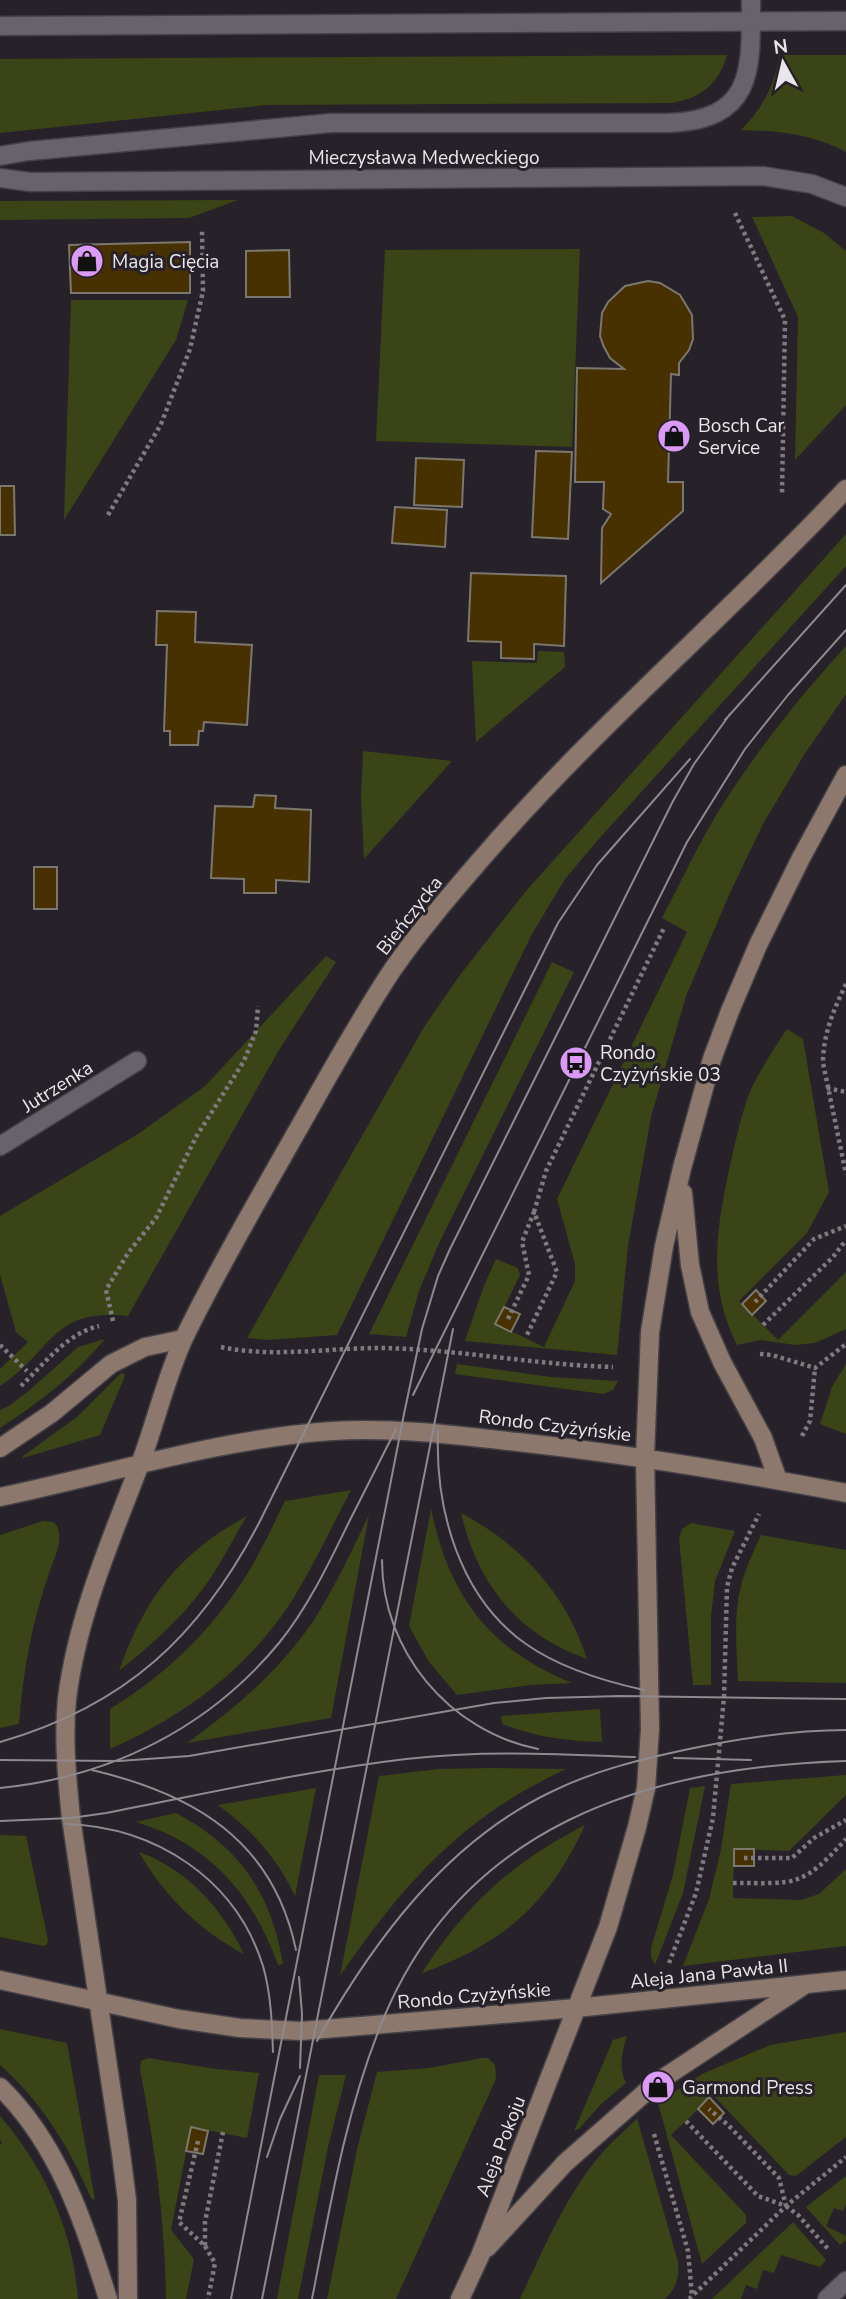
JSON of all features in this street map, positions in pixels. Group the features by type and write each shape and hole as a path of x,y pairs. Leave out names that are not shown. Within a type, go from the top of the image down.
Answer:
{"main road":[{"name":"Bieńczycka","path":"141,1462 183,1339 268,1182 393,969 482,858 558,773 756,582 846,489"},
{"path":"846,775 783,895 730,1011 712,1059 682,1168 662,1256 650,1332 645,1457 846,1493"},
{"path":"682,1168 686,1237 701,1312 722,1362 763,1438 778,1480"},
{"path":"0,1448 52,1412 111,1364 145,1347 183,1339"},
{"name":"Rondo Czyżyńskie","path":"99,2001 216,2025 301,2031 576,2008 608,1927 646,1788 650,1729 645,1457 473,1437 363,1430 303,1434 215,1446 141,1462"},
{"path":"0,1497 141,1462"},
{"path":"128,2299 127,2200 69,1804 66,1760 67,1697 92,1592 141,1462"},
{"path":"0,1980 99,2001"},
{"name":"Aleja Jana Pawła II","path":"576,2008 846,1980"},
{"path":"480,2256 565,2163 656,2083 806,1984"},
{"name":"Aleja Pokoju","path":"460,2299 480,2256 576,2008"},
{"path":"0,2087 39,2136 65,2180 108,2299"}],"street":[{"name":"Mieczysława Medweckiego","path":"0,156 331,123 685,122 712,115 734,100 742,89 750,67 751,0"},
{"path":"0,26 846,21"},
{"name":"Mieczysława Medweckiego","path":"0,178 30,182 763,176 812,184 846,197"},
{"name":"Jutrzenka","path":"0,1146 137,1061"},
{"path":"827,2299 846,2281"}],"path":[{"path":"732,206 785,320 782,494"},
{"path":"108,514 161,424 190,349 202,291 202,230"},
{"path":"508,1319 529,1275 522,1242 546,1171 664,928"},
{"path":"846,984 823,1047 827,1088 846,1174"},
{"path":"111,1314 106,1290 112,1277 156,1218 196,1137 244,1061 256,1031 258,1006"},
{"path":"827,1088 846,1092"},
{"path":"526,1337 556,1272 555,1262 534,1212"},
{"path":"755,1302 814,1239 846,1226"},
{"path":"763,1325 834,1257 846,1240"},
{"path":"18,1389 71,1337 100,1326 119,1326"},
{"path":"810,1420 815,1367 846,1344"},
{"path":"0,1345 27,1371"},
{"path":"241,1351 279,1353 382,1348 557,1365 618,1368"},
{"path":"754,1354 772,1355 815,1367"},
{"path":"667,1969 696,1893 713,1818 724,1697 725,1597 732,1568 749,1533"},
{"path":"744,1858 792,1858 814,1838 846,1820"},
{"path":"733,1883 794,1882 811,1874 846,1839"},
{"path":"709,2109 779,2178 786,2206"},
{"path":"686,2121 758,2196 786,2206 798,2215 831,2253"},
{"path":"652,2125 688,2251 690,2298"},
{"path":"205,2246 205,2222 223,2132"},
{"path":"198,2141 179,2222 205,2246 215,2263 208,2299"},
{"path":"690,2298 786,2206 846,2157"}],"green space":[{"path":"727,55 719,74 707,88 691,98 671,103 267,105 0,133 0,59"},
{"path":"780,55 846,55 846,152 821,141 795,135 741,130 767,96"},
{"path":"238,200 189,218 0,220 0,201"},
{"path":"792,216 824,233 846,251 846,405 795,460 798,317 752,217"},
{"path":"580,249 572,447 376,441 385,250"},
{"path":"71,300 188,300 176,340 64,520"},
{"path":"846,534 846,566 565,879 532,934 337,1335 268,1340 247,1338 424,1027 460,975 526,891"},
{"path":"846,646 846,694 804,755 763,824 686,996 651,1117 628,1246 617,1355 465,1341 496,1259 518,1268 520,1275 496,1324 544,1347 575,1281 575,1264 557,1199 687,932 662,918 707,832 737,783 781,722"},
{"path":"538,651 564,652 565,667 476,742 472,661 537,663"},
{"path":"363,751 452,761 364,859 361,799"},
{"path":"326,956 336,962 279,1050 128,1316 102,1315 67,1325 18,1373 0,1386 0,1369 28,1342 16,1332 0,1275 0,1216 138,1134 205,1086"},
{"path":"552,962 574,972 440,1241 419,1291 406,1337 369,1334"},
{"path":"787,1029 803,1039 829,1192 807,1233 739,1301 778,1340 846,1272 846,1329 815,1343 795,1345 760,1340 737,1345 727,1322 718,1277 717,1254 722,1208 749,1094"},
{"path":"105,1339 56,1388 0,1428 0,1410 31,1389 78,1347"},
{"path":"457,1364 551,1377 618,1381 613,1390 603,1394 455,1374"},
{"path":"846,1364 846,1434 820,1424 832,1387"},
{"path":"121,1373 125,1376 100,1435 23,1458 77,1417"},
{"path":"351,1490 293,1599 256,1647 213,1688 189,1705 138,1736 110,1749 110,1709 163,1671 209,1626 250,1569 285,1501"},
{"path":"431,1509 449,1568 477,1616 517,1654 572,1683 531,1685 457,1695 429,1662 409,1626"},
{"path":"461,1513 503,1540 539,1573 567,1613 587,1659 540,1636 504,1604 478,1563"},
{"path":"369,1515 331,1718 187,1743 256,1687 301,1638 329,1595"},
{"path":"247,1516 196,1598 165,1632 119,1671 140,1621 167,1580 202,1546"},
{"path":"43,1521 53,1522 57,1526 59,1543 33,1629 19,1724 0,1728 0,1535"},
{"path":"691,1523 735,1531 715,1581 711,1617 711,1685 693,1685 679,1538 682,1529"},
{"path":"761,1535 846,1550 846,1683 738,1681 738,1599"},
{"path":"600,1709 602,1742 527,1732 502,1724 501,1716"},
{"path":"439,1769 566,1769 529,1788 465,1831 412,1883 387,1912 340,1976 379,1776"},
{"path":"846,1775 846,1795 789,1851 734,1849 733,1898 801,1900 819,1894 846,1869 846,1946 683,1966 709,1899 721,1849 731,1784"},
{"path":"705,1786 683,1893 655,1965 651,1948 673,1875 690,1788"},
{"path":"316,1788 295,1896 263,1846 242,1824 218,1805"},
{"path":"176,1813 218,1841 249,1875 270,1915 283,1964 278,1965 255,1916 225,1875 186,1844 136,1822"},
{"path":"585,1825 556,1877 520,1918 477,1949 422,1973 456,1926 493,1887 535,1854"},
{"path":"0,1835 26,1836 48,1940 44,1946 0,1937"},
{"path":"139,1852 173,1869 201,1892 225,1921 244,1954 212,1934 184,1910 160,1883"},
{"path":"0,2029 67,2043 95,2200 91,2198 74,2161 53,2126 29,2094 0,2065"},
{"path":"846,2032 846,2137 796,2176 789,2175 713,2095 671,2135 746,2215 746,2223 702,2264 658,2103 702,2074 770,2045"},
{"path":"627,2036 621,2066 626,2083 574,2131 613,2040"},
{"path":"148,2058 259,2073 247,2138 191,2127 171,2230 194,2259 186,2299 166,2299 158,2184 140,2070 141,2061"},
{"path":"488,2058 495,2065 496,2079 396,2299 327,2299 357,2149 377,2072 429,2068"},
{"path":"319,2075 346,2075 328,2147 298,2299 277,2299"},
{"path":"0,2116 30,2157 54,2201 70,2249 78,2299 0,2299"},
{"path":"637,2118 678,2262 672,2291 665,2299 520,2299 577,2186 602,2153"},
{"path":"846,2176 846,2204 843,2211 834,2208 826,2226 846,2236 846,2240 840,2245 806,2207"},
{"path":"793,2222 826,2260 820,2267 781,2255 774,2273 763,2270 757,2289 746,2285 741,2299 712,2299"}],"building":[{"path":"190,242 190,293 71,293 69,245"},
{"path":"289,250 290,297 246,297 246,251"},
{"path":"648,281 660,283 680,295 692,315 693,339 679,363 679,375 671,374 668,482 683,482 683,511 601,583 602,528 611,514 603,509 604,482 575,482 577,368 624,369 610,358 604,347 600,336 602,313 608,302 625,286"},
{"path":"536,451 572,452 568,539 532,537"},
{"path":"416,458 464,460 462,507 414,505"},
{"path":"0,486 14,486 15,535 0,535"},
{"path":"395,507 447,510 445,547 392,543"},
{"path":"471,573 566,576 564,646 534,644 534,659 501,658 501,642 468,641"},
{"path":"157,611 196,612 195,642 252,645 247,725 204,722 203,731 199,731 198,745 170,745 170,731 164,731 167,645 156,645"},
{"path":"255,795 276,796 275,808 311,810 309,882 276,880 276,893 244,893 244,879 211,878 215,806 253,807"},
{"path":"34,867 57,867 57,909 34,909"},
{"path":"756,1290 766,1301 752,1315 742,1304"},
{"path":"504,1307 520,1314 511,1332 495,1324"},
{"path":"734,1849 754,1849 754,1866 734,1866"},
{"path":"709,2097 724,2113 713,2124 698,2109"},
{"path":"191,2127 208,2131 203,2154 186,2151"}],"tram line":[{"path":"725,720 846,585"},
{"path":"413,1395 687,842 745,749 788,695 846,630"},
{"path":"231,2299 404,1414 422,1329 438,1276 673,801 694,764 730,714"},
{"path":"0,1742 45,1727 122,1686 155,1661 185,1632 212,1599 260,1521 558,923 597,865 690,759"},
{"path":"262,2299 453,1329"},
{"path":"0,1788 80,1773 154,1744 189,1724 251,1673 279,1643 308,1600 396,1429"},
{"path":"438,1431 441,1491 447,1520 468,1577 484,1602 503,1625 526,1644 553,1660 582,1673 644,1690"},
{"path":"382,1560 385,1594 394,1625 408,1655 427,1682 450,1705 476,1725 506,1739 538,1749"},
{"path":"0,1760 119,1761 189,1756 494,1703 546,1698 621,1696 846,1699"},
{"path":"317,2041 363,1967 416,1897 479,1837 515,1812 586,1777 654,1757 767,1735 846,1730"},
{"path":"0,1821 71,1818 106,1813 293,1776 434,1756 549,1754 635,1757"},
{"path":"674,1758 751,1760"},
{"path":"312,2299 348,2127 380,2027 415,1958 458,1901 510,1856 568,1820 632,1795 700,1777 772,1766 846,1761"},
{"path":"92,1770 164,1793 195,1808 224,1828 248,1851 269,1879 285,1912 296,1950"},
{"path":"66,1824 99,1827 131,1835 161,1847 188,1863 213,1884 250,1935 263,1966 272,2019 273,2052"},
{"path":"299,1977 302,2014 300,2068"},
{"path":"267,2157 280,2119 300,2076"}],"place":[{"name":"Magia Cięcia","path":"87,261"},
{"name":"Bosch Car Service","path":"674,436"},
{"name":"Rondo Czyżyńskie 03","path":"576,1063"},
{"name":"Garmond Press","path":"658,2087"}]}
